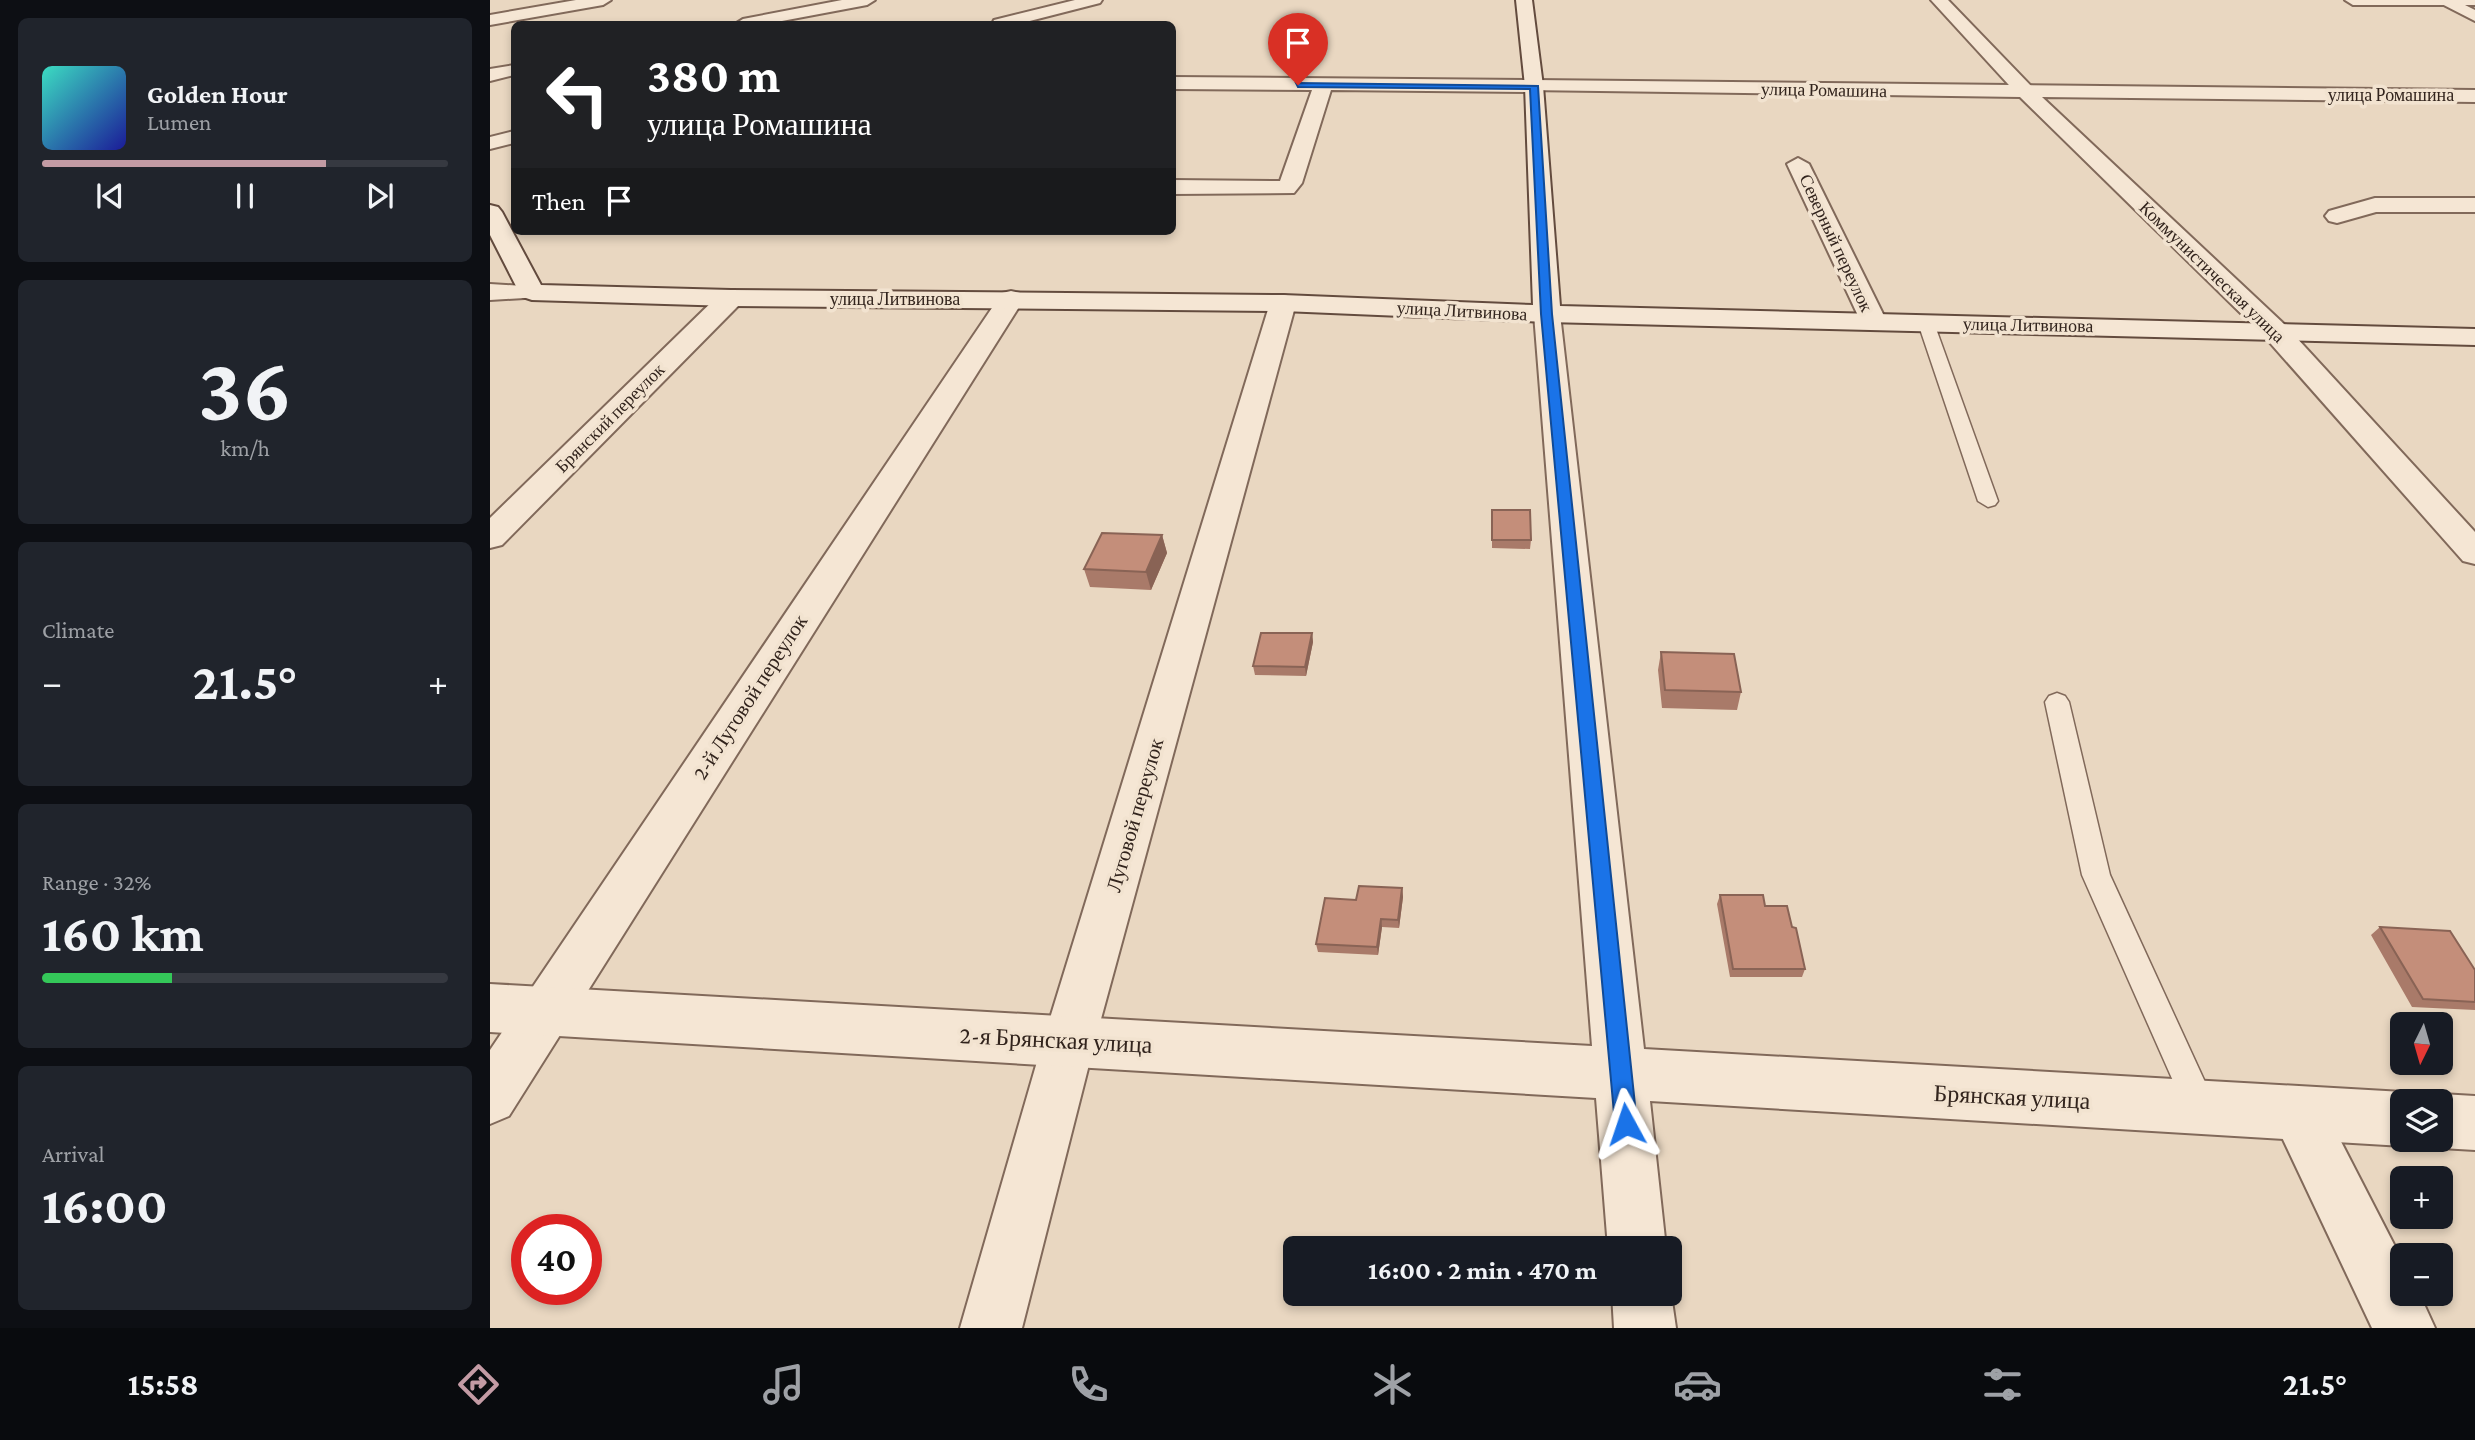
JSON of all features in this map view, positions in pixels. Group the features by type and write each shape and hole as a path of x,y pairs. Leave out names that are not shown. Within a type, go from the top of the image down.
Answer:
{"street":[{"path":"490,20 603,0"},
{"path":"778,21 867,0"},
{"path":"1012,21 1094,0"},
{"path":"1524,0 1534,86 1547,314 1636,1236"},
{"name":"Коммунистическая улица","path":"1939,0 2026,92 2274,330 2475,553"},
{"path":"2353,0 2475,1"},
{"path":"2444,1 2475,16"},
{"path":"754,6 773,21"},
{"path":"490,75 511,71"},
{"name":"улица Ромашина","path":"1176,83 2475,96"},
{"path":"1176,187 1286,188 1291,183 1323,85"},
{"path":"490,143 511,138"},
{"name":"Северный переулок","path":"1798,164 1874,322"},
{"path":"2337,216 2375,205 2475,205"},
{"path":"490,212 509,233 532,292"},
{"name":"улица Литвинова","path":"490,292 731,299 1283,303 1547,314 2475,337"},
{"name":"Брянский переулок","path":"490,537 731,299"},
{"name":"2-й Луговой переулок","path":"490,1097 1011,299"},
{"name":"Луговой переулок","path":"991,1328 1069,1041 1283,303"},
{"name":"2-я Брянская улица","path":"490,1008 1621,1074"},
{"name":"Брянская улица","path":"1621,1074 2390,1118"},
{"path":"2298,1114 2403,1328"},
{"path":"2453,1122 2475,1123"},
{"path":"1643,1306 1645,1328"}],"lane":[{"path":"1926,323 1988,501"},
{"path":"2057,702 2095,876 2201,1108"}],"building":[{"path":"1492,510 1530,510 1531,540 1492,540"},
{"path":"1102,533 1162,535 1146,572 1084,569"},
{"path":"1261,633 1312,633 1305,667 1253,666"},
{"path":"1661,652 1734,654 1741,692 1665,690"},
{"path":"1359,886 1402,888 1398,920 1381,919 1377,947 1316,944 1325,898 1356,900"},
{"path":"1720,895 1763,895 1765,906 1787,906 1792,927 1796,928 1805,969 1733,969"},
{"path":"2380,927 2450,931 2475,970 2475,1002 2423,999"}],"route":[{"path":"1298,85 1534,86 1547,314 1626,1124"}]}
